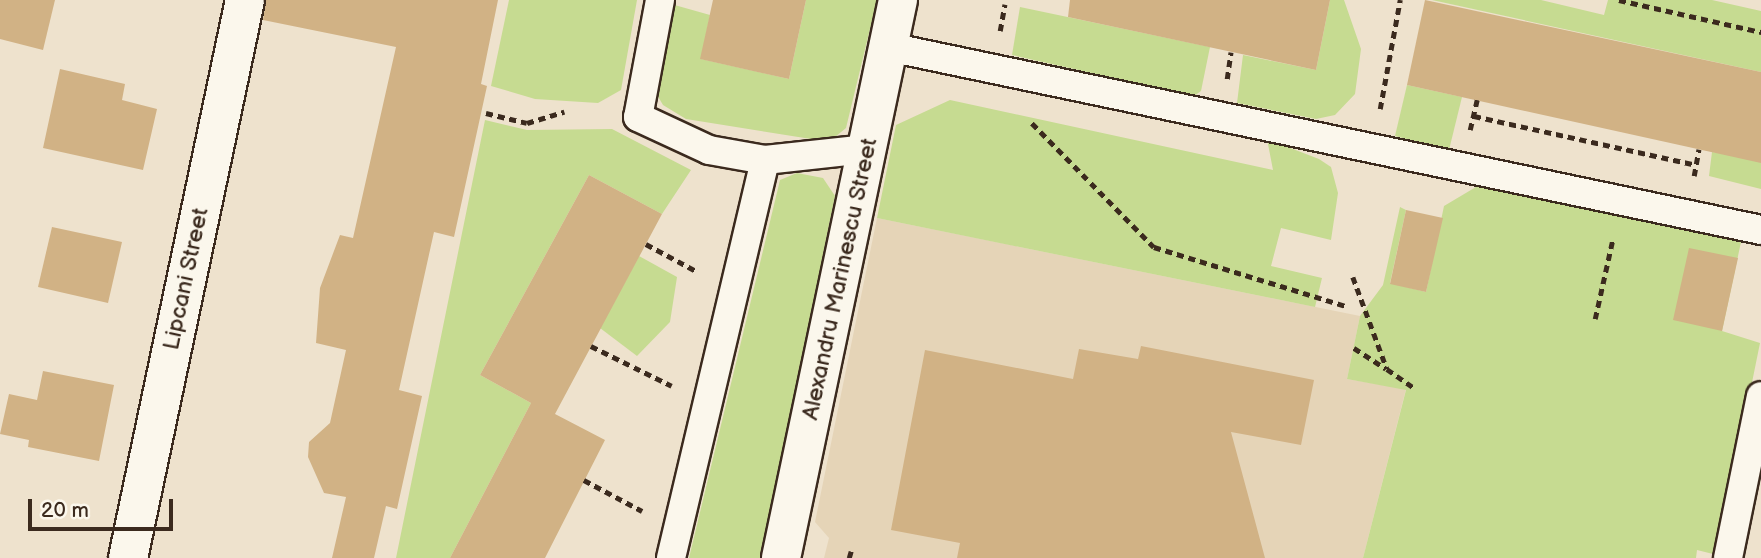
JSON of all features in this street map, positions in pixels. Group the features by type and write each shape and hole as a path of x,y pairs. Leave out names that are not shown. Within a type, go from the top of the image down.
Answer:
{"street":[{"name":"Lipcani Street","path":"128,558 245,0"},
{"name":"Alexandru Marinescu Street","path":"781,558 898,0"}],"lane":[{"path":"660,0 638,117 709,150 765,160 867,149"},
{"path":"889,47 1761,230"},
{"path":"671,558 765,160"},
{"path":"1728,558 1761,396"}],"path":[{"path":"1373,148 1400,0"},
{"path":"1619,0 1761,32"},
{"path":"486,113 527,123 564,112"},
{"path":"1474,116 1696,165"},
{"path":"1031,123 1154,247 1346,306"},
{"path":"1595,319 1622,200"},
{"path":"646,244 734,292"},
{"path":"1353,277 1387,369"},
{"path":"591,346 708,404"},
{"path":"1354,348 1413,387"},
{"path":"584,480 678,530"},
{"path":"849,558 851,551"}],"shaded area":[{"path":"877,218 1360,316 1347,379 1406,389 1363,558 824,558 829,538 815,522"}],"green space":[{"path":"509,0 637,0 621,90 598,103 535,99 491,86"},
{"path":"806,0 877,0 846,128 835,137 811,139 686,119 663,105 653,88 671,4 710,15 701,59 789,79"},
{"path":"1330,0 1344,0 1361,49 1355,94 1335,115 1316,119 1237,103 1243,55 1316,70"},
{"path":"1432,0 1541,0 1604,15 1608,0 1712,0 1761,11 1761,72"},
{"path":"1020,7 1210,47 1201,91 1194,96 1012,55"},
{"path":"1407,85 1462,97 1449,150 1395,136"},
{"path":"950,100 1273,170 1267,139 1319,159 1331,167 1338,193 1331,240 1281,228 1271,266 1322,278 1315,307 877,218 896,125"},
{"path":"485,120 527,130 612,129 691,170 662,214 589,175 480,375 531,403 450,558 396,558"},
{"path":"1712,152 1761,159 1761,189 1709,176"},
{"path":"797,173 823,178 835,196 761,558 689,558 780,180"},
{"path":"1481,184 1741,242 1722,331 1760,343 1717,555 1697,550 1696,558 1363,558 1406,390 1347,379 1360,316 1383,285 1400,207 1406,210 1390,283 1426,292 1444,206"},
{"path":"639,256 677,277 670,322 637,356 600,328"}],"building":[{"path":"0,0 55,0 43,50 0,39"},
{"path":"266,0 498,0 481,84 487,86 454,237 434,232 399,390 422,396 397,509 386,506 374,558 332,558 346,497 324,493 308,457 309,442 330,423 346,350 316,343 320,288 340,235 353,238 396,47 263,20"},
{"path":"713,0 806,0 789,79 700,59"},
{"path":"1070,0 1330,0 1316,70 1068,17"},
{"path":"1425,0 1761,72 1761,163 1407,85"},
{"path":"60,69 125,84 122,100 157,109 143,170 43,148"},
{"path":"589,175 662,214 555,414 605,440 545,558 450,558 531,403 480,375"},
{"path":"1406,210 1443,218 1426,292 1390,284"},
{"path":"52,227 122,242 108,303 38,287"},
{"path":"1689,248 1738,258 1722,331 1673,320"},
{"path":"1141,346 1314,380 1301,445 1231,432 1265,558 957,558 960,543 891,530 925,350 1073,379 1079,349 1138,359"},
{"path":"43,371 114,385 99,461 28,447 29,440 0,434 9,394 37,400"}]}
